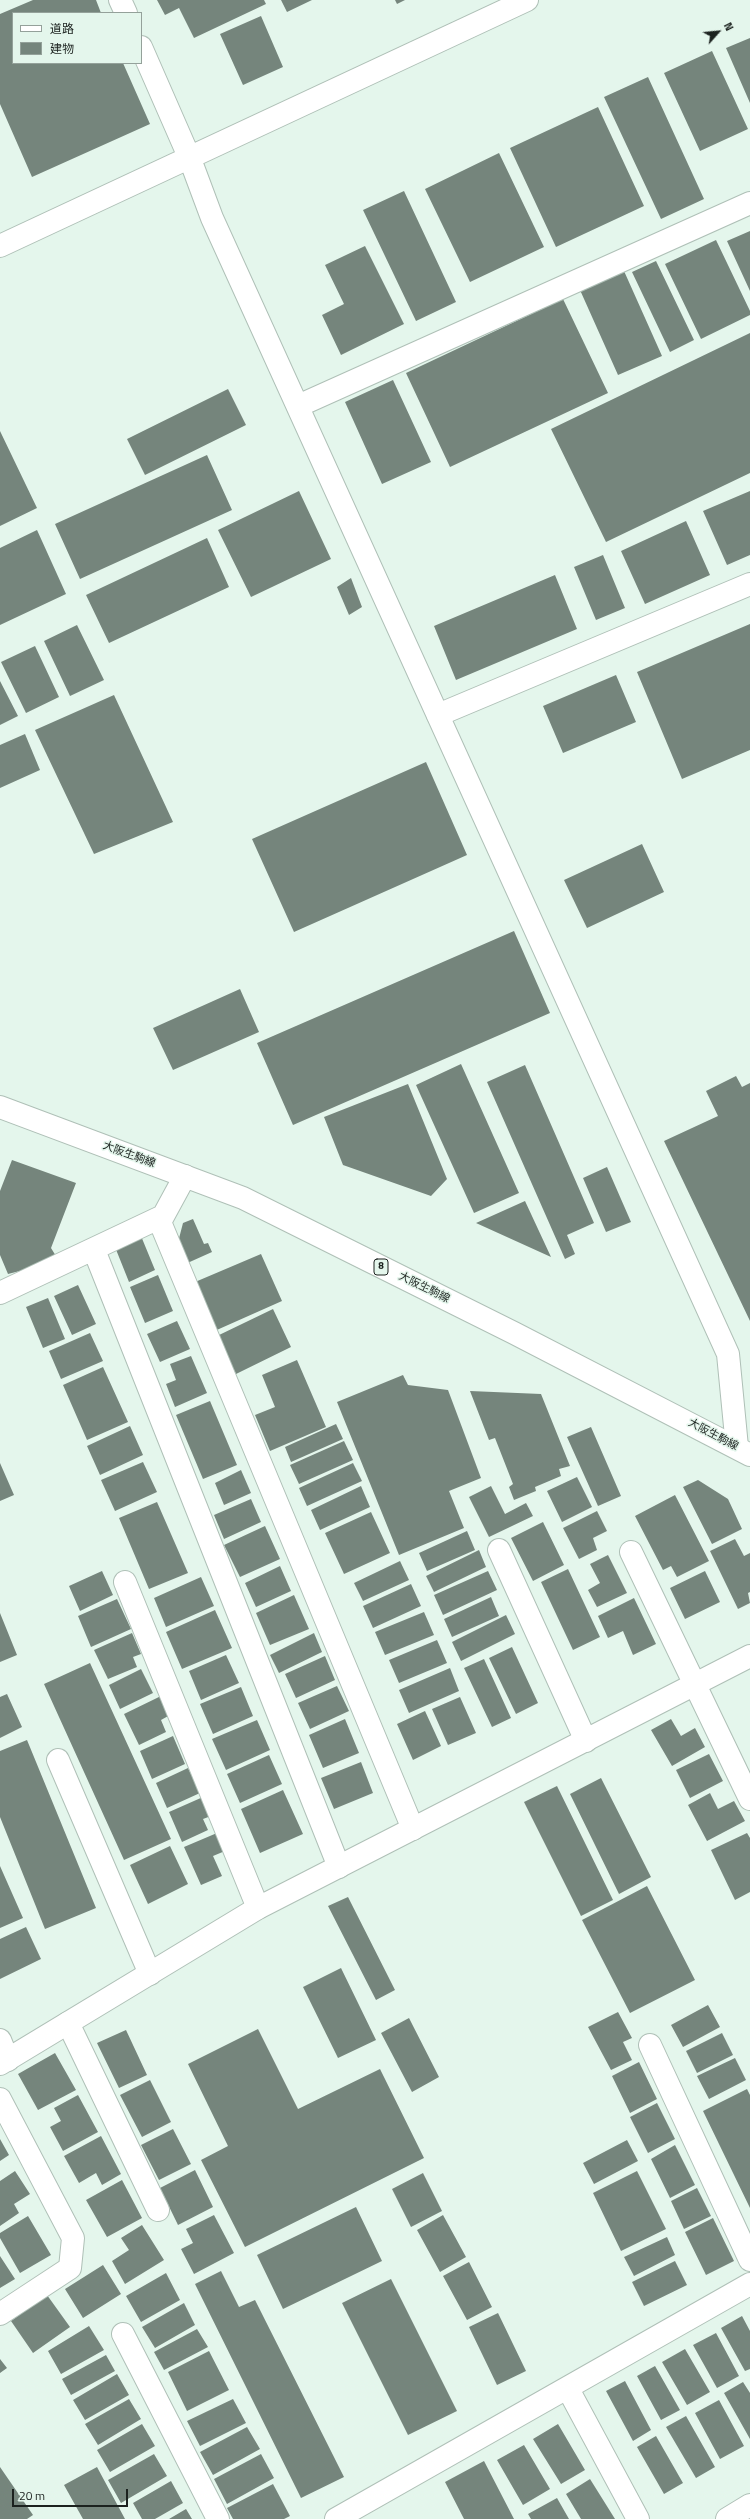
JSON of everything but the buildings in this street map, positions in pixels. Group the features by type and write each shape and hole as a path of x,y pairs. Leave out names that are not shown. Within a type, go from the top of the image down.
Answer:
{"street":[{"path":"120,0 126,12"},
{"path":"0,246 190,159 527,0"},
{"path":"142,49 190,159 212,218 728,1354 744,1451"},
{"path":"298,406 750,202"},
{"path":"438,715 750,584"},
{"name":"大阪生駒線","path":"0,1107 243,1198 744,1451"},
{"path":"185,1176 160,1222 414,1829"},
{"path":"0,1293 94,1250 163,1216"},
{"path":"94,1250 339,1867"},
{"path":"499,1550 586,1741"},
{"path":"631,1552 750,1799"},
{"path":"125,1582 258,1908"},
{"path":"0,2040 4,2062 258,1908 750,1656"},
{"path":"58,1760 150,1974"},
{"path":"68,2023 158,2210"},
{"path":"650,2045 750,2260"},
{"path":"0,2099 73,2238 70,2268 0,2314"},
{"path":"336,2519 568,2389 750,2284"},
{"path":"123,2334 218,2519"},
{"path":"568,2389 638,2519"},
{"path":"727,2519 750,2505"}]}
